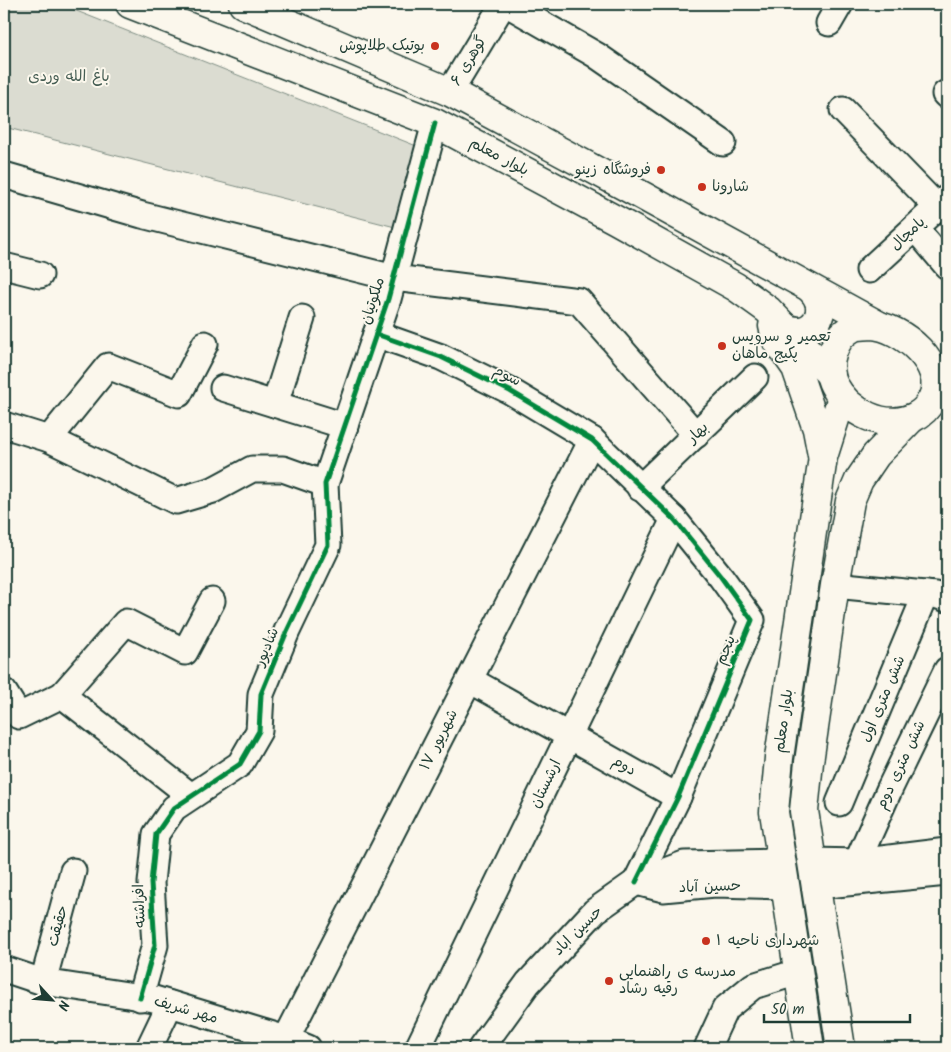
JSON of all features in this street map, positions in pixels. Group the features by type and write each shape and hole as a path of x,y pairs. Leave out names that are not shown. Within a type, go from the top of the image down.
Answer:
{"main road":[{"name":"بلوار معلم","path":"130,4 435,123 616,220 729,282 776,319 808,349 837,386 823,457 779,758 774,812 810,1048"},
{"path":"243,4 450,92 900,336 947,366"},
{"path":"776,319 790,330 805,330 812,327 820,315 820,300 811,289"},
{"path":"776,319 777,341 796,368 818,429 823,457"},
{"path":"878,325 853,327 843,334 831,357 837,386 854,408 871,418 884,422 895,422 929,413 936,383 934,371 919,349"},
{"name":"بلوار معلم","path":"841,1048 804,811 809,762 835,586 850,502 859,480 876,455 929,413"},
{"path":"783,874 814,873"}],"street":[{"name":"گوهری ۶","path":"450,92 503,4"},
{"path":"507,4 596,55 723,144"},
{"path":"843,110 942,203"},
{"name":"ملکوتیان","path":"325,484 394,278 435,123"},
{"name":"ملکوتیان","path":"4,175 142,215 394,278 579,301 696,435"},
{"name":"پامچال","path":"869,270 942,203"},
{"path":"914,228 947,266"},
{"path":"4,266 40,275"},
{"path":"275,404 302,318"},
{"name":"سوم","path":"376,334 441,357 510,391 592,440 614,463"},
{"path":"49,439 108,366 179,394 205,344"},
{"name":"بهار","path":"640,488 755,377"},
{"path":"223,388 345,426"},
{"path":"4,425 49,439 176,501 213,490 252,468 283,469 325,484"},
{"name":"۱۷ شهریور","path":"292,1045 470,680 592,440"},
{"name":"پنجم","path":"614,463 674,519 722,577 752,620 678,797 636,882"},
{"name":"شادپور","path":"191,796 240,764 259,731 261,694 287,631 328,545 325,484"},
{"name":"ارشستان","path":"418,1048 674,519"},
{"path":"835,586 937,596"},
{"name":"شش متری اول","path":"839,803 937,596"},
{"path":"4,692 19,716 62,695 126,622 185,652 212,601"},
{"name":"شش متری دوم","path":"857,862 890,788 947,671"},
{"path":"470,680 570,734"},
{"path":"62,695 191,796"},
{"name":"دوم","path":"570,734 678,797"},
{"name":"افراشته","path":"140,998 154,945 151,883 156,834 174,808 191,796"},
{"path":"814,873 857,862 947,851"},
{"name":"حسین اباد","path":"481,1048 528,983 588,918 636,882 684,864 739,863 783,874"},
{"name":"حقیقت","path":"43,982 73,871"},
{"path":"814,873 947,873"},
{"name":"حسین آباد","path":"636,882 663,889 783,874"},
{"name":"مهر شریف","path":"4,969 43,982 154,999 292,1045"},
{"path":"707,1048 725,1009 753,986 798,972"},
{"path":"149,1048 170,1004"}],"green space":[{"name":"باغ الله وردی","path":"4,4 59,4 419,147 403,229 4,127"}],"cycle path":[{"path":"140,998 155,945 151,883 156,834 174,808 240,764 259,731 261,694 287,631 328,545 325,484 388,299 435,123"},
{"path":"376,334 441,357 510,391 592,440 674,519 721,577 752,620 678,797 636,882"}],"place":[{"name":"بوتیک طلاپوش","path":"435,46"},
{"name":"فروشگاه زینو","path":"661,170"},
{"name":"شارونا","path":"702,187"},
{"name":"تعمیر و سرویس پکیج ماهان","path":"722,346"},
{"name":"شهرداری ناحیه ۱","path":"706,941"},
{"name":"مدرسه ی راهنمایی رقیه رشاد","path":"609,981"}]}
